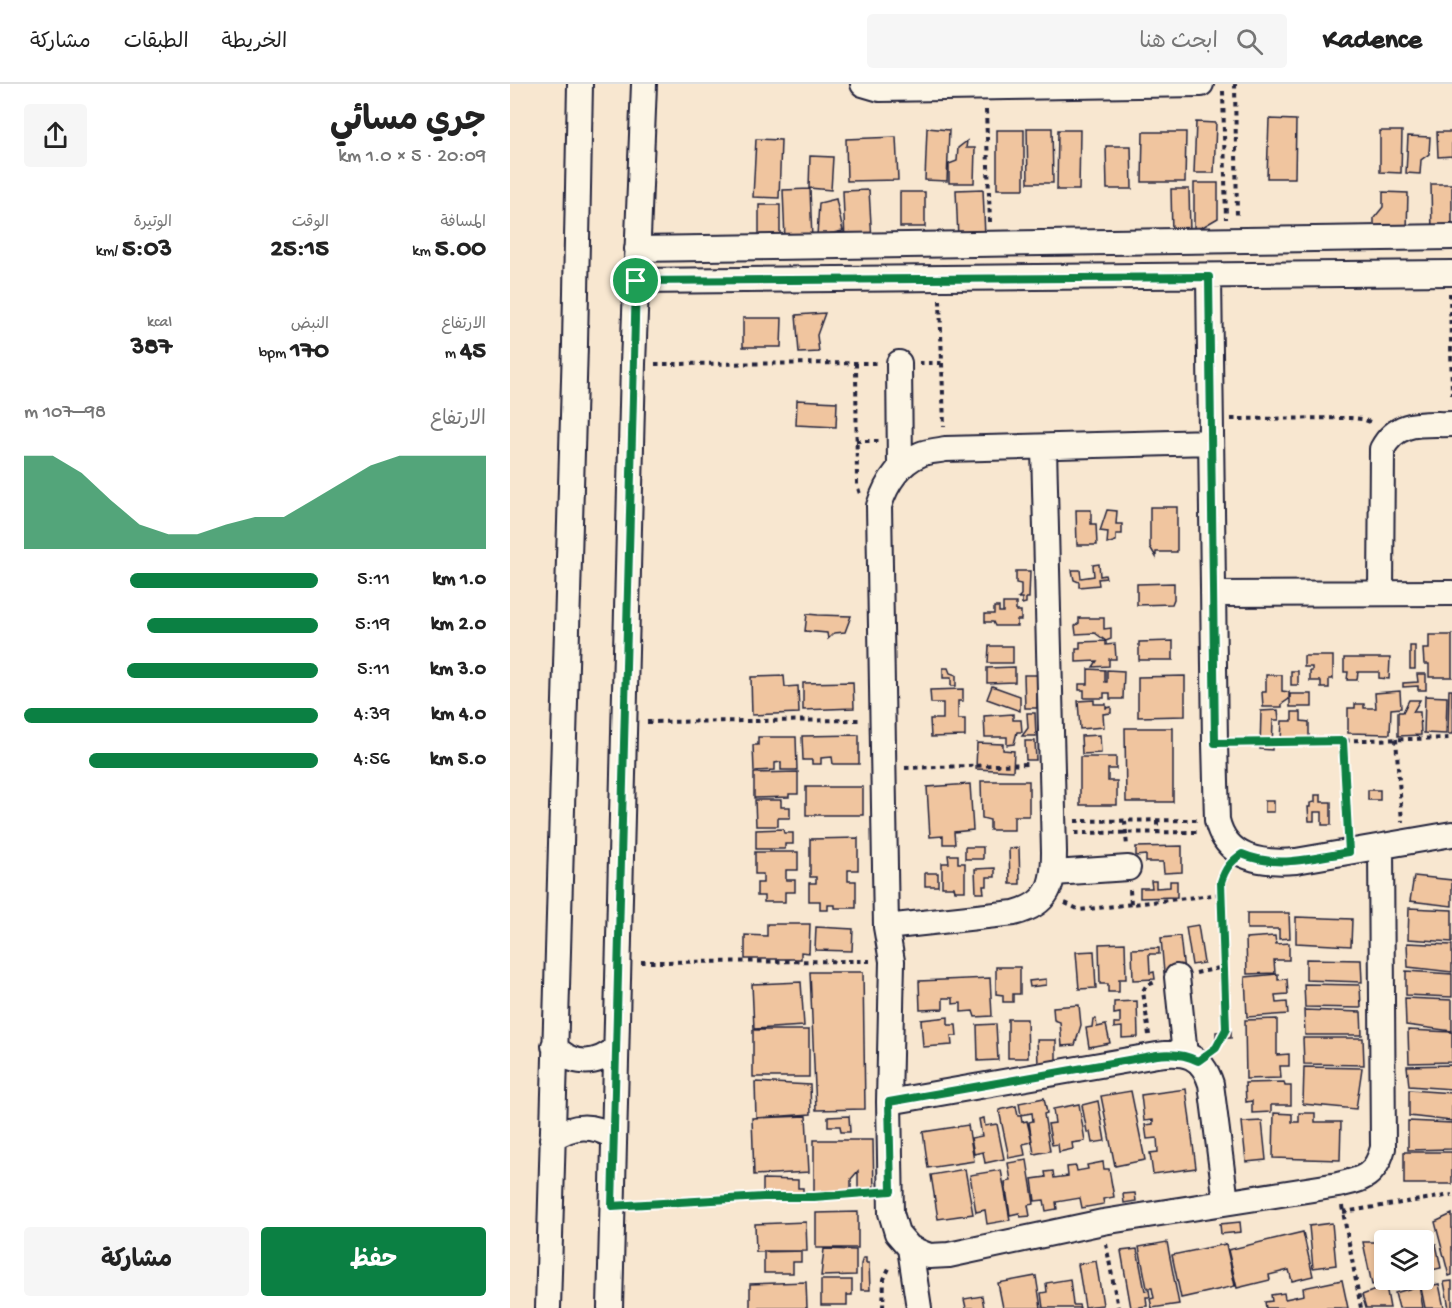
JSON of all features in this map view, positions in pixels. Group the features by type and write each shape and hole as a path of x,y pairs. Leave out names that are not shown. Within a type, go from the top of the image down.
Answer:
{"street":[{"path":"548,1308 580,84"},
{"path":"610,1308 633,364 644,84"},
{"path":"863,84 880,89 1201,84"},
{"path":"637,249 1452,237"},
{"path":"636,281 1451,273"},
{"path":"1209,277 1218,826 1242,854 1257,861 1274,863 1452,834"},
{"path":"899,363 900,468"},
{"path":"1381,593 1382,449 1396,431 1406,426 1452,424"},
{"path":"1211,431 1044,448 945,449 921,454 900,468 885,489 879,506 886,927 892,961 889,1102 891,1214 897,1233 910,1248 929,1256 949,1255 1102,1222 1338,1185 1356,1181 1370,1174 1379,1163 1383,1148 1392,845"},
{"path":"886,927 1028,909 1041,900 1052,880 1054,827 1044,448"},
{"path":"1213,594 1452,593"},
{"path":"1052,880 1128,868"},
{"path":"1177,977 1192,1058"},
{"path":"554,1046 567,1058 584,1062 601,1059 615,1049"},
{"path":"889,1102 1157,1055 1171,1053 1192,1058 1208,1073 1211,1084 1226,1202"},
{"path":"552,1139 572,1128 583,1127 594,1128 614,1137"},
{"path":"910,1248 919,1308"}],"path":[{"path":"1223,84 1225,181 1232,240"},
{"path":"1232,240 1236,181 1234,84"},
{"path":"990,244 1001,86"},
{"path":"1225,146 1236,146"},
{"path":"1225,181 1236,181"},
{"path":"1451,273 1452,395"},
{"path":"939,279 945,449"},
{"path":"855,363 857,485 864,499 879,506"},
{"path":"633,364 942,363"},
{"path":"1211,431 1362,419 1372,423 1388,439"},
{"path":"625,722 883,720"},
{"path":"1215,743 1452,738"},
{"path":"1392,845 1396,739"},
{"path":"1343,741 1349,852"},
{"path":"884,769 1051,763"},
{"path":"1157,820 1157,832"},
{"path":"1054,827 1157,820 1218,826"},
{"path":"1054,827 1157,832 1218,826"},
{"path":"1192,1058 1216,1048 1226,1029 1221,882 1225,870 1242,854"},
{"path":"1052,880 1058,898 1068,906 1080,910 1221,894"},
{"path":"620,963 892,961"},
{"path":"1338,1185 1361,1308"},
{"path":"612,1206 763,1197 814,1197 891,1191"},
{"path":"1343,1212 1452,1195"},
{"path":"1102,1222 1118,1308"}],"building":[{"path":"1269,119 1296,120 1295,178 1267,178"},
{"path":"1196,122 1216,123 1214,173 1194,173"},
{"path":"927,128 949,130 947,181 925,180"},
{"path":"1027,128 1052,128 1053,183 1028,183"},
{"path":"997,130 1024,130 1024,189 997,189"},
{"path":"1058,130 1080,130 1079,190 1057,190"},
{"path":"1380,131 1402,131 1401,173 1380,172"},
{"path":"1143,132 1186,132 1185,182 1142,182"},
{"path":"1437,132 1452,132 1452,156 1438,157"},
{"path":"1408,136 1430,137 1429,154 1421,160 1420,174 1406,173"},
{"path":"896,137 898,180 847,181 846,139"},
{"path":"756,139 781,140 779,198 753,197"},
{"path":"967,141 966,148 975,148 974,183 949,183 949,164 957,161 958,148"},
{"path":"1106,146 1131,146 1132,189 1107,189"},
{"path":"810,156 833,157 831,190 809,188"},
{"path":"1194,183 1218,183 1218,218 1194,232"},
{"path":"1431,184 1452,184 1452,233 1432,233"},
{"path":"810,189 812,239 785,240 783,190"},
{"path":"983,189 985,237 958,238 956,190"},
{"path":"1171,189 1189,189 1190,233 1172,234"},
{"path":"869,190 872,241 845,242 843,191"},
{"path":"900,192 925,192 925,227 900,227"},
{"path":"1383,192 1408,193 1407,230 1374,229 1374,218 1383,207"},
{"path":"836,199 843,231 817,236 819,203"},
{"path":"759,205 780,205 780,240 759,240"},
{"path":"825,313 817,335 819,352 799,353 796,315"},
{"path":"743,318 782,318 781,347 743,347"},
{"path":"797,400 837,402 836,427 796,425"},
{"path":"1150,507 1177,507 1177,552 1156,552 1156,557 1150,547"},
{"path":"1076,510 1091,510 1091,524 1096,524 1097,545 1077,545"},
{"path":"1107,510 1117,511 1116,524 1122,524 1122,534 1116,534 1116,541 1107,544 1108,532 1100,531"},
{"path":"1099,564 1100,576 1105,575 1106,578 1098,579 1099,585 1079,587 1079,582 1074,580 1072,570 1080,570 1081,578 1094,576 1093,565"},
{"path":"1016,571 1030,571 1029,598 1026,598 1026,603 1022,604 1022,598 1018,598 1021,595 1021,584 1016,583"},
{"path":"1174,583 1172,604 1137,605 1137,584"},
{"path":"1003,603 1016,603 1016,611 1021,611 1021,620 1017,620 1017,626 995,626 993,622 985,622 985,614 994,614 994,607 999,607 999,612 1003,612"},
{"path":"807,614 851,616 845,632 834,633 828,639 827,633 805,631"},
{"path":"1079,618 1104,618 1104,629 1111,628 1111,639 1106,641 1095,633 1076,634 1075,626 1079,623"},
{"path":"1429,635 1452,635 1452,677 1429,677 1429,664 1424,664 1423,649 1429,649"},
{"path":"1106,641 1106,645 1115,644 1116,659 1109,659 1109,666 1093,667 1097,661 1076,662 1076,649 1080,649 1080,642"},
{"path":"1173,641 1173,660 1139,660 1139,642"},
{"path":"989,646 1013,646 1013,663 988,663"},
{"path":"1410,646 1415,646 1415,669 1410,669"},
{"path":"1304,656 1333,656 1333,679 1329,679 1329,688 1321,688 1321,681 1310,681 1312,667 1304,667"},
{"path":"1344,658 1390,658 1389,679 1379,678 1379,672 1358,672 1357,680 1347,680 1348,672 1344,672"},
{"path":"1015,667 1015,682 987,683 987,668"},
{"path":"943,668 948,668 950,673 956,675 956,686 951,686 951,678 943,678"},
{"path":"1088,669 1105,670 1105,682 1107,682 1107,670 1124,671 1123,699 1110,699 1110,693 1104,693 1104,698 1084,698 1084,690 1079,690 1079,684 1088,684"},
{"path":"1291,671 1298,671 1298,685 1291,685"},
{"path":"1417,674 1426,674 1426,690 1418,690 1418,686 1403,687 1403,683 1418,682"},
{"path":"1024,675 1037,675 1037,708 1025,708"},
{"path":"1266,675 1282,675 1282,691 1289,692 1289,699 1282,704 1282,707 1263,707 1262,692 1266,692"},
{"path":"784,676 785,687 798,686 799,713 752,715 751,677"},
{"path":"1185,676 1185,716 1138,717 1138,677"},
{"path":"853,682 854,708 803,710 803,683"},
{"path":"992,686 1020,696 1020,711 987,699"},
{"path":"963,689 963,701 958,701 958,719 965,719 965,736 931,737 930,719 943,719 943,703 931,703 930,690"},
{"path":"1449,690 1452,690 1452,734 1448,734"},
{"path":"1400,691 1401,708 1391,709 1390,734 1348,733 1348,708 1355,708 1355,704 1364,704 1364,708 1376,708 1375,693"},
{"path":"1290,694 1312,694 1312,707 1290,707"},
{"path":"1425,696 1447,697 1446,734 1424,733"},
{"path":"1094,700 1094,704 1106,704 1106,708 1111,707 1111,713 1103,714 1104,727 1080,729 1078,701"},
{"path":"1409,700 1420,700 1413,712 1420,712 1421,735 1398,736 1398,712 1403,712"},
{"path":"1278,710 1279,720 1273,720 1272,750 1260,749 1261,711"},
{"path":"1292,712 1301,712 1301,721 1309,722 1309,742 1281,741 1282,721 1292,721"},
{"path":"1027,713 1035,713 1036,736 1022,736 1028,728"},
{"path":"1013,714 1013,720 1021,720 1022,732 1017,732 1014,744 1007,745 1007,737 985,737 984,716"},
{"path":"1125,728 1173,728 1173,802 1126,802"},
{"path":"859,735 859,764 833,764 832,757 821,758 821,764 812,764 812,760 803,760 802,736"},
{"path":"1100,735 1101,753 1082,754 1081,736"},
{"path":"758,737 796,737 797,770 781,770 781,762 775,763 775,770 754,771 753,745 758,745"},
{"path":"1025,741 1035,741 1036,760 1026,760"},
{"path":"977,743 1003,744 1003,750 1014,751 1013,771 976,769"},
{"path":"1080,757 1116,757 1116,769 1108,769 1108,781 1117,781 1117,805 1080,805"},
{"path":"798,772 798,794 789,794 789,797 754,798 754,773"},
{"path":"981,781 1029,781 1029,816 1014,816 1014,830 990,830 990,820 982,818"},
{"path":"970,784 973,830 954,832 955,844 943,844 943,836 930,837 927,787"},
{"path":"806,787 863,787 863,815 806,815"},
{"path":"1368,790 1380,790 1380,800 1368,800"},
{"path":"1315,795 1321,795 1321,802 1331,802 1331,825 1322,825 1322,812 1314,812 1314,821 1309,821 1308,807 1310,803 1315,802"},
{"path":"755,800 781,800 781,807 790,807 790,818 778,818 778,826 756,826"},
{"path":"1265,801 1274,801 1274,812 1265,812"},
{"path":"783,829 784,833 793,833 793,844 785,844 785,849 756,849 756,830"},
{"path":"858,838 858,870 848,870 848,881 856,881 856,908 835,908 835,905 828,905 828,910 820,910 820,901 809,901 809,883 816,883 816,877 810,877 810,839"},
{"path":"1182,846 1182,872 1164,873 1163,862 1146,862 1146,855 1136,856 1136,847"},
{"path":"965,847 983,847 983,859 965,859"},
{"path":"1019,848 1020,884 1010,884 1009,849"},
{"path":"755,852 798,852 798,870 786,870 786,880 795,880 795,892 785,892 785,902 764,902 764,896 757,896 757,883 763,883 763,874 755,874"},
{"path":"948,855 958,855 958,863 965,863 965,891 955,891 954,887 942,887 942,863 949,863"},
{"path":"995,868 995,877 987,877 987,886 983,886 984,893 976,893 975,869"},
{"path":"925,873 938,873 938,886 925,886"},
{"path":"1414,876 1452,880 1452,906 1410,901"},
{"path":"1151,881 1156,881 1156,888 1170,887 1170,881 1177,881 1177,897 1140,898 1140,888 1152,888"},
{"path":"1409,908 1452,910 1452,942 1408,939"},
{"path":"1247,913 1289,913 1290,938 1279,939 1279,929 1247,929"},
{"path":"1296,917 1352,919 1351,946 1296,943"},
{"path":"767,924 810,924 809,953 801,952 801,959 745,959 745,935 767,936"},
{"path":"1198,925 1204,963 1192,965 1186,927"},
{"path":"816,927 853,929 852,951 815,950"},
{"path":"1180,936 1184,971 1164,973 1161,938"},
{"path":"1275,936 1276,944 1289,943 1289,960 1274,960 1275,973 1247,974 1246,938"},
{"path":"1125,943 1126,979 1119,979 1119,992 1108,992 1108,984 1100,984 1099,944"},
{"path":"1407,943 1452,945 1452,972 1408,967"},
{"path":"1159,948 1159,954 1149,954 1150,973 1154,972 1155,979 1133,980 1132,949"},
{"path":"1094,951 1096,988 1079,989 1076,952"},
{"path":"1306,959 1361,960 1362,982 1306,980"},
{"path":"996,967 1020,967 1020,994 1013,994 1013,1002 1003,1002 1003,995 996,994"},
{"path":"1406,971 1452,974 1452,997 1406,995"},
{"path":"810,972 863,972 865,1109 816,1110"},
{"path":"1278,974 1278,980 1287,979 1288,994 1275,995 1276,1003 1287,1002 1288,1014 1247,1017 1245,977"},
{"path":"990,978 992,1016 975,1017 973,1011 961,1012 961,1003 953,1004 953,998 943,998 943,1009 920,1010 919,981"},
{"path":"1046,979 1046,985 1030,987 1029,981"},
{"path":"801,982 804,1026 754,1029 752,984"},
{"path":"1304,984 1360,985 1361,1008 1305,1007"},
{"path":"1405,998 1452,1000 1452,1031 1406,1025"},
{"path":"1137,1001 1138,1037 1122,1038 1122,1027 1114,1028 1114,1023 1120,1023 1120,1013 1114,1014 1114,1002"},
{"path":"1079,1005 1081,1025 1075,1045 1062,1046 1060,1022 1054,1020 1053,1007"},
{"path":"1304,1010 1361,1012 1362,1035 1305,1035"},
{"path":"948,1017 948,1025 956,1025 957,1036 951,1036 952,1045 923,1047 921,1020"},
{"path":"1008,1019 1027,1019 1028,1058 1008,1058"},
{"path":"1093,1019 1096,1019 1097,1027 1106,1025 1110,1043 1089,1047 1086,1028 1092,1027"},
{"path":"1277,1019 1277,1055 1289,1054 1289,1066 1280,1066 1281,1078 1246,1079 1245,1020"},
{"path":"996,1024 998,1060 978,1061 977,1025"},
{"path":"753,1030 809,1030 809,1077 753,1077"},
{"path":"1408,1030 1452,1032 1452,1062 1409,1063"},
{"path":"1231,1031 1231,1038 1216,1038 1216,1032"},
{"path":"1303,1038 1363,1038 1364,1065 1304,1064"},
{"path":"1037,1040 1056,1040 1056,1064 1038,1064"},
{"path":"1452,1065 1452,1089 1409,1086 1407,1066"},
{"path":"1304,1067 1362,1068 1356,1109 1303,1104"},
{"path":"755,1082 810,1085 811,1114 756,1118"},
{"path":"1284,1082 1285,1086 1291,1086 1291,1105 1271,1105 1271,1112 1252,1113 1252,1101 1246,1102 1245,1083"},
{"path":"1186,1089 1196,1168 1153,1174 1150,1153 1158,1152 1157,1138 1147,1139 1145,1125 1153,1124 1153,1120 1144,1121 1141,1095"},
{"path":"1409,1090 1452,1093 1452,1121 1409,1116"},
{"path":"1131,1091 1145,1160 1115,1166 1101,1096"},
{"path":"1044,1098 1050,1151 1034,1154 1029,1122 1033,1121 1032,1113 1021,1115 1019,1103"},
{"path":"1098,1101 1105,1141 1092,1143 1090,1132 1087,1132 1082,1105"},
{"path":"1079,1104 1085,1141 1072,1143 1073,1149 1059,1152 1058,1144 1052,1145 1048,1124 1055,1123 1053,1109"},
{"path":"1016,1106 1022,1122 1027,1121 1032,1142 1023,1144 1025,1155 1009,1158 999,1110"},
{"path":"1274,1113 1292,1114 1292,1122 1299,1122 1299,1113 1315,1113 1315,1122 1341,1122 1340,1160 1273,1158"},
{"path":"806,1116 809,1172 754,1175 752,1118"},
{"path":"849,1116 850,1132 841,1132 840,1126 828,1126 828,1117"},
{"path":"984,1118 985,1126 997,1124 1004,1159 985,1163 983,1152 974,1154 971,1138 982,1136 979,1119"},
{"path":"1262,1121 1266,1160 1246,1162 1242,1122"},
{"path":"1408,1121 1452,1123 1452,1149 1408,1150"},
{"path":"968,1125 974,1161 928,1168 923,1132"},
{"path":"814,1140 873,1140 874,1193 858,1193 858,1171 851,1179 851,1194 814,1197"},
{"path":"1404,1152 1452,1152 1452,1184 1404,1184"},
{"path":"1027,1160 1034,1204 1028,1205 1030,1216 1020,1217 1019,1213 1010,1215 1005,1182 1011,1181 1008,1163"},
{"path":"1103,1162 1104,1169 1109,1169 1114,1197 1103,1199 1104,1204 1082,1208 1080,1198 1056,1202 1057,1209 1046,1211 1044,1200 1035,1201 1032,1179 1046,1177 1045,1172 1053,1171 1054,1178 1068,1176 1067,1167 1076,1166 1077,1171 1088,1169 1087,1165"},
{"path":"965,1169 973,1214 938,1219 931,1175"},
{"path":"1001,1170 1010,1220 987,1224 985,1210 976,1212 970,1175"},
{"path":"763,1179 798,1180 798,1188 803,1188 803,1198 763,1197"},
{"path":"1135,1193 1136,1201 1124,1203 1123,1194"},
{"path":"858,1212 858,1248 816,1248 816,1213"},
{"path":"1452,1214 1452,1275 1449,1276 1435,1222"},
{"path":"806,1222 807,1251 756,1252 755,1224"},
{"path":"1240,1222 1241,1232 1221,1234 1220,1224"},
{"path":"1332,1223 1336,1265 1313,1268 1309,1226"},
{"path":"1303,1232 1313,1276 1292,1281 1289,1270 1269,1275 1270,1280 1237,1288 1228,1250"},
{"path":"1167,1242 1179,1304 1152,1308 1150,1299 1154,1298 1152,1288 1147,1288 1139,1247"},
{"path":"1363,1242 1374,1242 1374,1285 1372,1285"},
{"path":"1226,1244 1235,1286 1181,1298 1172,1255"},
{"path":"1434,1244 1436,1244 1441,1268 1434,1269"},
{"path":"824,1249 856,1250 856,1275 821,1276"},
{"path":"1137,1249 1145,1291 1149,1290 1150,1297 1146,1297 1147,1306 1131,1308 1121,1251"},
{"path":"764,1251 801,1251 801,1262 793,1262 793,1273 764,1273"},
{"path":"863,1258 866,1258 866,1263 869,1263 870,1290 861,1290"},
{"path":"1096,1261 1103,1305 1085,1307 1078,1264"},
{"path":"1036,1276 1041,1308 1003,1308 998,1283"},
{"path":"1070,1279 1073,1305 1079,1305 1080,1308 1043,1308 1041,1293 1047,1292 1046,1283"},
{"path":"821,1280 852,1280 852,1295 847,1295 847,1305 821,1305"},
{"path":"1342,1280 1348,1308 1266,1308 1265,1302 1272,1301 1271,1295 1284,1293 1285,1299 1304,1295 1303,1288"},
{"path":"1452,1281 1452,1308 1449,1308 1444,1282"},
{"path":"806,1282 807,1308 750,1308 750,1284"},
{"path":"1439,1284 1444,1308 1425,1308 1421,1290 1434,1290 1434,1285"},
{"path":"1375,1290 1387,1290 1390,1308 1366,1308 1362,1295"},
{"path":"1420,1290 1423,1308 1399,1308 1395,1293"},
{"path":"982,1296 984,1308 966,1308 964,1299"}],"route":[{"path":"1209,277 1215,743 1343,741 1349,852 1274,863 1257,861 1242,854 1225,870 1221,882 1226,1029 1216,1048 1208,1056 1198,1061 1185,1054 1157,1055 889,1102 891,1191 814,1197 763,1197 612,1206 636,281 1209,277"}]}
